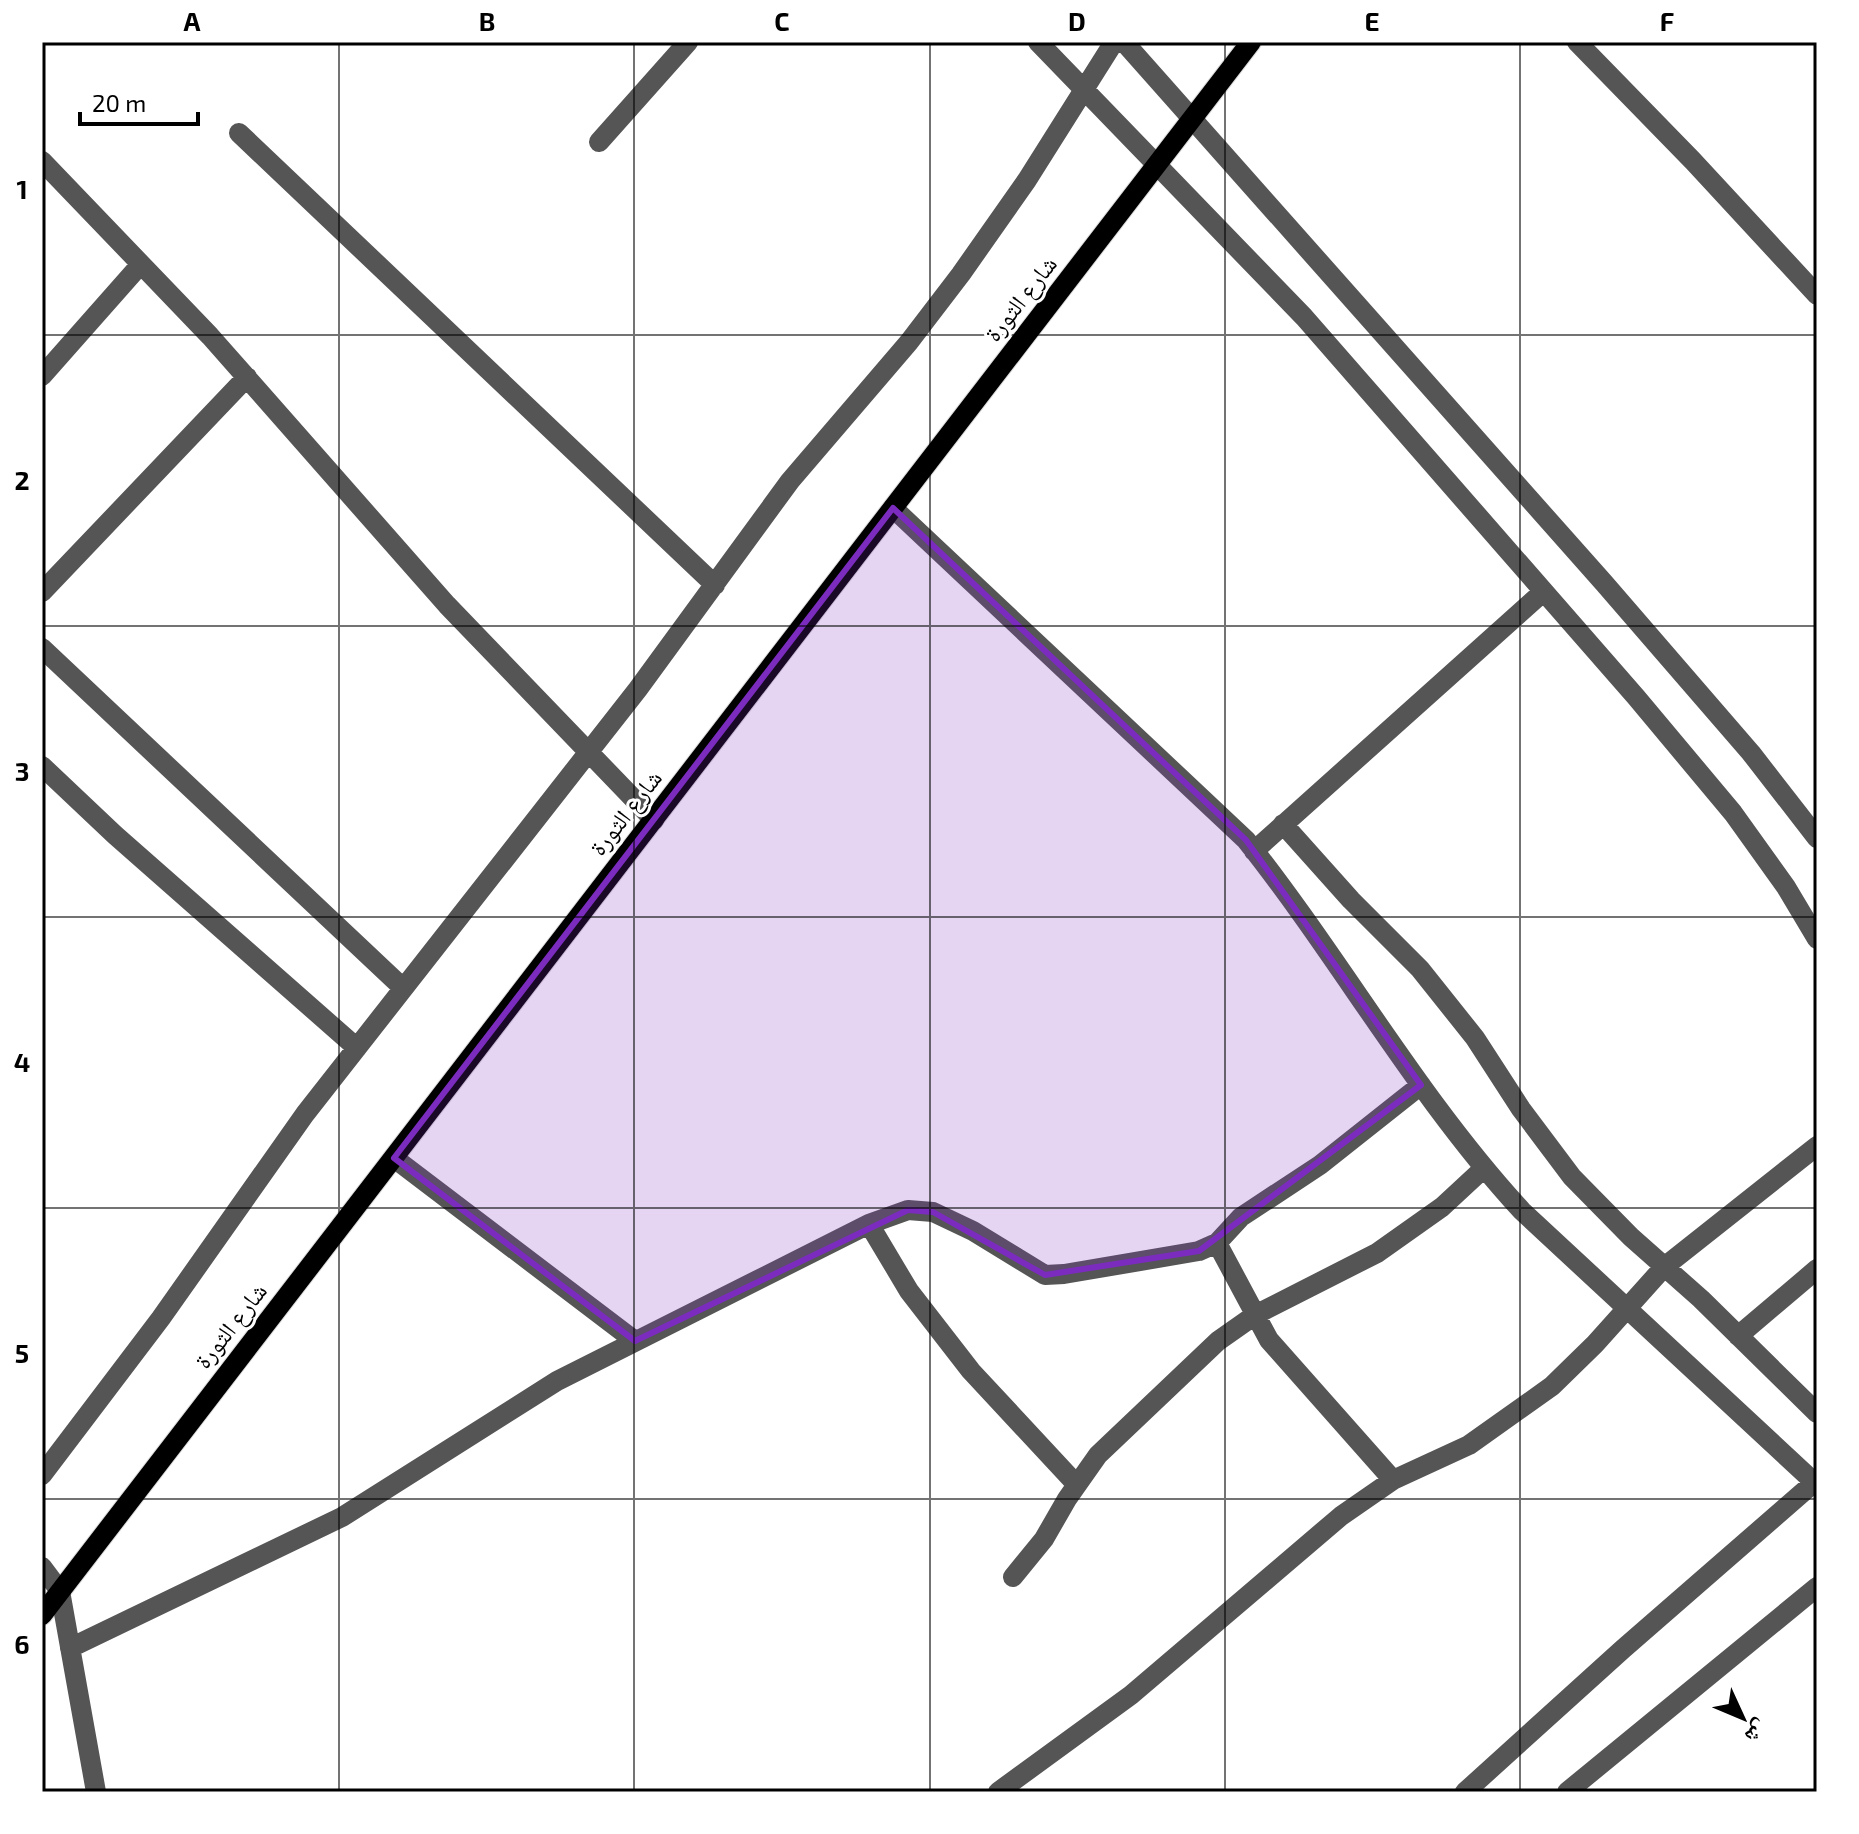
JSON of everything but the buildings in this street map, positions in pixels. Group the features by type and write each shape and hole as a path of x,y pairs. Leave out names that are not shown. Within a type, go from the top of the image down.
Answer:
{"main road":[{"name":"شارع الثورة","path":"42,1615 1251,42"}],"street":[{"path":"599,142 688,42"},
{"path":"1038,42 1304,317 1543,592 1733,813 1786,887 1817,939"},
{"path":"42,1475 161,1318 305,1114 589,753 790,481 909,342 961,274 1027,180 1114,42"},
{"path":"1124,42 1604,583 1751,753 1817,838"},
{"path":"1577,42 1817,295"},
{"path":"239,133 715,585"},
{"path":"42,161 247,377 447,605 654,820"},
{"path":"42,376 141,264"},
{"path":"42,592 247,377"},
{"path":"893,508 1254,851 1483,1169 1522,1211 1816,1481 1465,1792"},
{"path":"1254,851 1543,592"},
{"path":"42,648 403,988"},
{"path":"42,766 115,835 357,1048"},
{"path":"1283,824 1351,900 1420,969 1475,1038 1521,1109 1572,1177 1817,1413"},
{"path":"70,1648 342,1517 557,1381 869,1224 908,1210 933,1212 973,1231 1045,1275 1199,1251 1217,1243 1241,1217 1320,1165 1421,1085"},
{"path":"998,1792 1131,1695 1341,1516 1393,1480 1469,1445 1541,1394 1595,1344 1664,1267 1817,1146"},
{"path":"394,1158 635,1341"},
{"path":"1013,1577 1044,1539 1098,1455 1218,1341 1255,1315 1377,1253 1442,1207 1483,1169"},
{"path":"869,1224 909,1291 971,1371 1077,1485"},
{"path":"1217,1243 1269,1340 1393,1480"},
{"path":"1738,1336 1817,1269"},
{"path":"42,1567 60,1591 96,1792"},
{"path":"1567,1792 1817,1587"}],"highlighted area":[{"path":"893,508 1246,840 1421,1085 1199,1251 1045,1275 933,1212 908,1210 635,1341 394,1158"}]}
